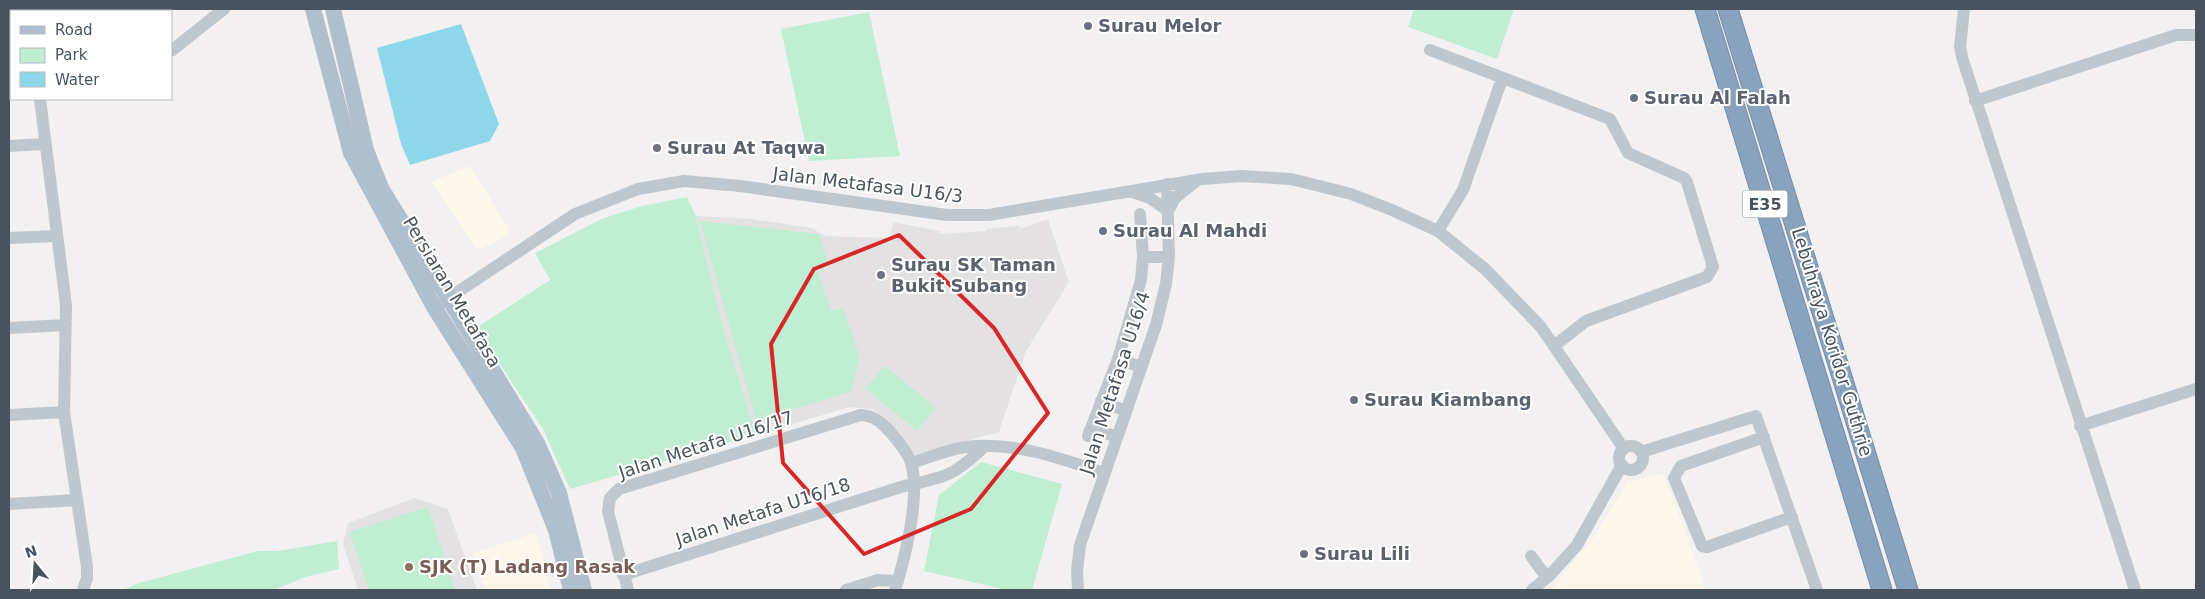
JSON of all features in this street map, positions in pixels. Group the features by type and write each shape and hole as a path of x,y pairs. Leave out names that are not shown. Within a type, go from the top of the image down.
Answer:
{"highway":[{"name":"Lebuhraya Koridor Guthrie","path":"1705,9 1882,590"},
{"name":"Lebuhraya Koridor Guthrie","path":"1728,9 1908,590"}],"main road":[{"name":"Persiaran Metafasa","path":"313,9 351,153 434,307 523,448 556,530 571,590"},
{"name":"Persiaran Metafasa","path":"332,9 366,150 386,196 537,443 559,493 584,590"}],"street":[{"path":"172,50 224,9"},
{"path":"318,27 323,17 332,9"},
{"path":"1964,9 1960,47 1975,101 2135,590"},
{"path":"1975,101 2176,36 2196,35"},
{"path":"1430,50 1610,119 1625,151 1684,178 1713,267 1706,277 1586,321 1554,346"},
{"path":"1438,231 1463,190 1502,79"},
{"path":"40,100 66,304 64,412 88,578 82,590"},
{"path":"9,146 45,144"},
{"name":"Jalan Metafasa U16/3","path":"434,307 450,298 508,256 575,214 638,189 684,181 740,186 947,215 989,215 1198,180 1241,176 1291,180 1351,194 1438,231 1485,269 1541,327 1624,449"},
{"path":"1129,191 1150,198 1168,211 1175,198 1198,180"},
{"name":"Jalan Metafasa U16/4","path":"1078,590 1077,572 1080,545 1158,317 1166,284 1169,257 1166,184"},
{"name":"Jalan Metafasa U16/4","path":"1117,437 1090,432 1118,359 1142,280 1143,257 1140,214"},
{"path":"9,238 57,236"},
{"path":"1143,257 1169,257"},
{"path":"9,328 66,325"},
{"path":"1118,359 1141,367"},
{"path":"2080,426 2196,388"},
{"path":"1101,402 1126,411"},
{"path":"9,415 64,412"},
{"name":"Jalan Metafa U16/17","path":"628,590 608,511 610,498 619,489 861,415 871,416 881,422 906,452 911,463"},
{"path":"1640,452 1756,416 1817,590"},
{"path":"1764,437 1681,466 1674,478 1699,543 1707,546 1792,517"},
{"path":"846,590 878,580 896,586 913,510 911,463 964,447 985,446 1045,453 1104,473"},
{"name":"Jalan Metafa U16/18","path":"623,575 913,484 944,477 965,465 985,446"},
{"path":"1532,590 1547,578 1577,545 1622,465 1620,456 1624,449 1633,447 1640,452 1642,460 1638,468 1629,470 1622,465"},
{"path":"936,456 944,477"},
{"path":"9,504 77,500"},
{"path":"1532,556 1547,578"}],"highlighted area":[{"path":"899,235 994,328 1048,413 971,509 864,554 783,463 771,344 814,269"}],"shaded area":[{"path":"470,166 509,229 508,235 481,249 477,249 431,182"},
{"path":"696,216 751,219 812,228 825,236 890,238 893,222 939,231 941,234 986,231 986,229 1019,226 1020,229 1048,219 1069,282 1026,351 999,432 915,455 885,417 872,409 850,407 756,435 721,320"},
{"path":"1664,474 1706,590 1550,590 1594,537 1628,481"},
{"name":"SJK (T) Ladang Rasak","path":"415,498 448,509 477,590 358,590 343,544 348,523"},
{"path":"536,533 551,590 485,590 473,553"}],"green space":[{"path":"1414,9 1514,9 1497,59 1408,27"},
{"path":"869,12 900,156 809,161 781,29"},
{"path":"687,197 696,216 721,320 756,435 570,489 543,429 476,328 550,280 535,253 604,218 642,206"},
{"path":"700,221 819,234 829,266 817,270 831,311 843,308 859,355 851,392 756,420"},
{"path":"885,366 936,408 917,431 865,388"},
{"path":"981,462 1062,484 1032,590 1007,590 924,571 939,495"},
{"name":"SJK (T) Ladang Rasak","path":"428,507 455,590 369,590 350,532"},
{"path":"337,541 339,569 305,577 274,590 123,590 139,583 258,551 278,551"}],"water":[{"path":"461,24 499,124 490,141 410,165 401,144 377,48"}],"place":[{"name":"Surau Melor","path":"1088,26"},
{"name":"Surau Al Falah","path":"1634,98"},
{"name":"Surau At Taqwa","path":"657,148"},
{"name":"Surau Al Mahdi","path":"1103,231"},
{"name":"Surau SK Taman Bukit Subang","path":"881,275"},
{"name":"Surau Kiambang","path":"1354,400"},
{"name":"Surau Lili","path":"1304,554"},
{"name":"SJK (T) Ladang Rasak","path":"409,567"}]}
